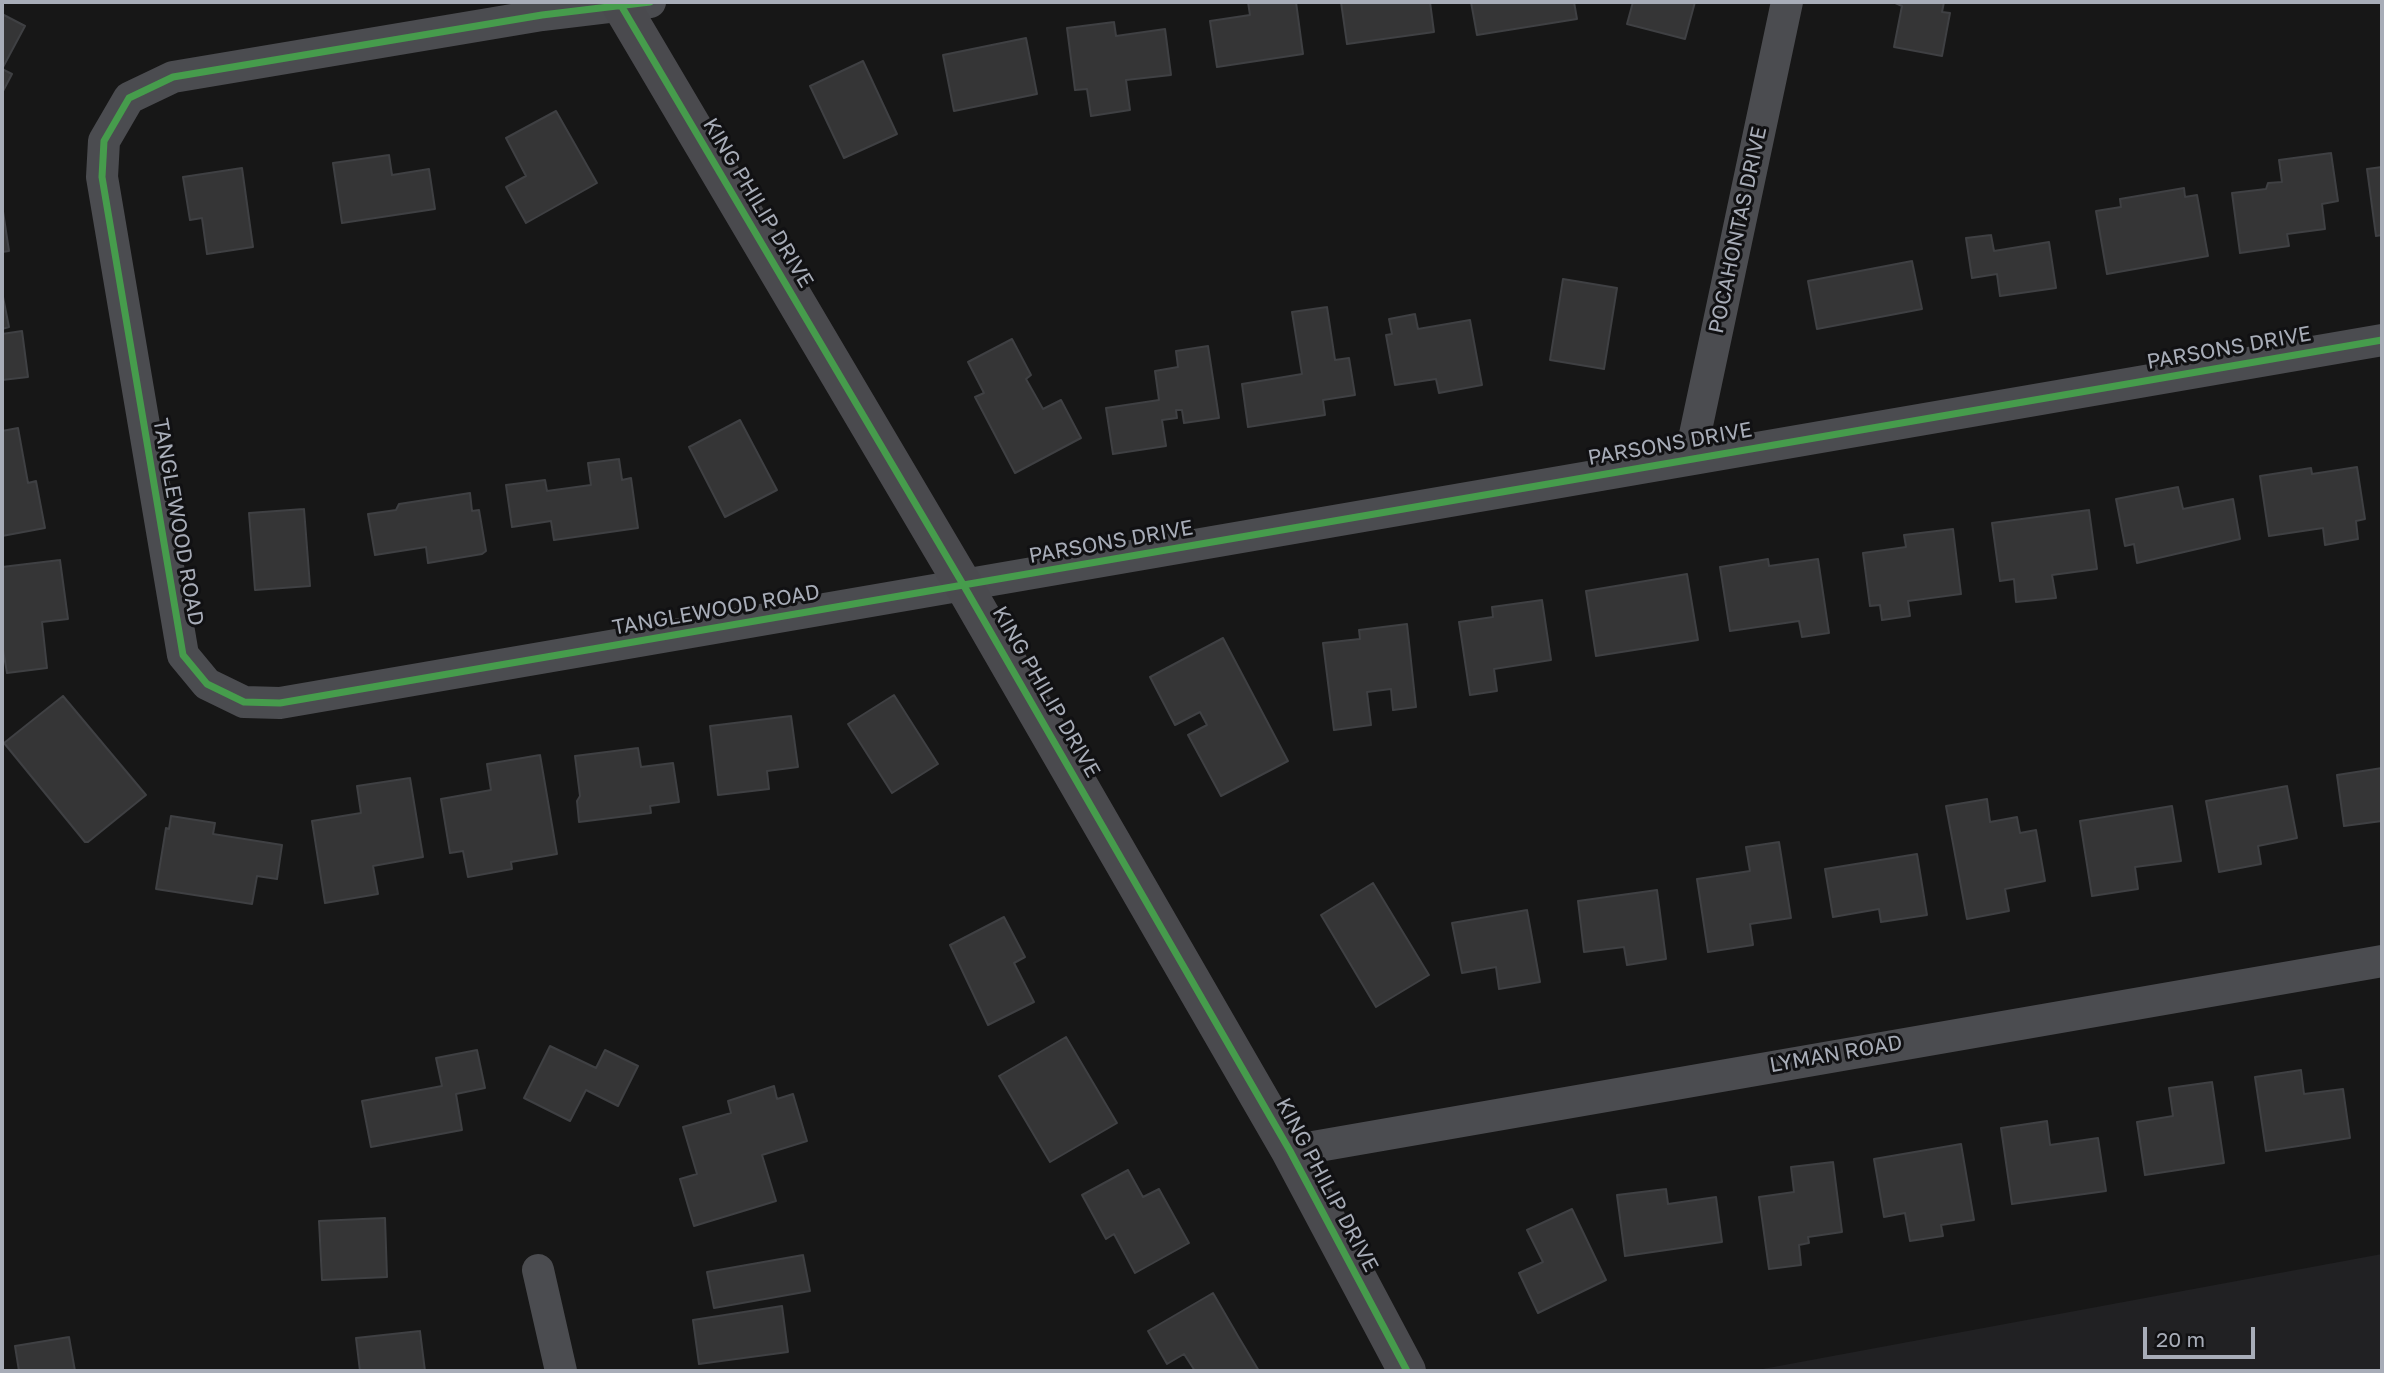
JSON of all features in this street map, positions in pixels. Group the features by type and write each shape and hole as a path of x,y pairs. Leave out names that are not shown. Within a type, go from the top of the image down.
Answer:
{"street":[{"name":"POCAHONTAS DRIVE","path":"1690,458 1787,2"},
{"name":"KING PHILIP DRIVE","path":"630,3 1290,1151 1406,1371"},
{"name":"TANGLEWOOD ROAD","path":"630,3 542,15 173,77 129,98 104,141 102,177 183,655 207,684 244,702 280,703 964,586"},
{"name":"PARSONS DRIVE","path":"964,586 2382,340"},
{"name":"LYMAN ROAD","path":"1290,1151 2382,961"},
{"path":"538,1270 561,1371"}],"shaded area":[{"path":"2382,1254 2382,1371 1752,1371"}],"building":[{"path":"1248,2 1296,2 1303,54 1217,67 1210,21 1250,15"},
{"path":"1341,2 1430,2 1434,32 1347,44"},
{"path":"1471,2 1574,2 1577,19 1477,35"},
{"path":"1633,2 1695,2 1685,39 1627,24"},
{"path":"1893,2 1944,2 1942,12 1950,13 1942,56 1894,47 1902,6"},
{"path":"2,14 25,26 2,69"},
{"path":"1114,22 1116,36 1165,29 1171,75 1126,80 1130,110 1091,116 1087,89 1075,90 1067,28"},
{"path":"1026,38 1037,94 954,111 943,55"},
{"path":"863,61 897,134 844,158 810,86"},
{"path":"2,69 12,74 2,93"},
{"path":"556,111 597,183 526,223 506,187 526,176 506,138"},
{"path":"2331,153 2338,201 2322,204 2325,229 2287,234 2289,246 2240,253 2232,193 2266,189 2268,183 2282,182 2279,160"},
{"path":"389,155 392,175 429,169 435,209 342,223 333,163"},
{"path":"2382,167 2382,235 2376,236 2367,169"},
{"path":"242,168 253,247 207,254 202,218 190,220 183,177"},
{"path":"2184,188 2185,197 2197,195 2208,256 2107,274 2096,211 2121,207 2120,199"},
{"path":"2,205 9,251 2,252"},
{"path":"1991,235 1994,251 2049,242 2056,288 2000,296 1997,274 1972,278 1966,238"},
{"path":"1912,261 1922,309 1817,329 1808,281"},
{"path":"1563,279 1617,288 1604,369 1550,360"},
{"path":"2,292 9,327 2,329"},
{"path":"1327,307 1335,360 1349,358 1355,395 1323,400 1325,415 1248,427 1242,384 1302,374 1292,312"},
{"path":"1415,314 1418,329 1470,320 1482,385 1439,393 1436,379 1395,385 1386,335 1392,334 1389,319"},
{"path":"22,331 28,377 2,380 2,334"},
{"path":"1012,339 1031,375 1026,379 1043,409 1061,400 1081,438 1015,473 975,397 984,393 968,362"},
{"path":"1208,346 1219,418 1184,423 1182,410 1176,410 1177,418 1162,420 1166,446 1113,454 1106,408 1159,400 1155,371 1178,367 1176,351"},
{"path":"740,420 777,490 725,517 689,447"},
{"path":"18,428 28,483 36,481 45,528 2,536 2,431"},
{"path":"619,459 622,480 631,478 638,528 554,540 551,521 512,527 506,485 545,480 547,491 591,485 588,463"},
{"path":"2357,467 2365,519 2356,521 2358,539 2325,545 2323,528 2269,536 2260,476 2311,468 2312,474"},
{"path":"2178,487 2183,509 2233,499 2240,539 2137,563 2134,544 2125,546 2116,499"},
{"path":"470,493 472,511 479,510 486,551 482,554 428,563 426,547 375,555 368,514 396,510 399,504"},
{"path":"304,509 310,586 255,590 249,513"},
{"path":"2089,510 2097,569 2052,575 2056,598 2016,602 2014,579 2000,581 1992,523"},
{"path":"1953,529 1961,594 1908,601 1910,616 1882,620 1880,605 1870,606 1863,553 1906,547 1904,535"},
{"path":"1768,559 1769,566 1818,559 1829,633 1802,637 1799,621 1730,631 1720,567"},
{"path":"60,560 68,619 42,622 47,668 7,673 2,644 2,567"},
{"path":"1687,574 1698,640 1596,656 1586,591"},
{"path":"1542,600 1551,660 1494,669 1497,691 1470,695 1459,622 1493,617 1492,607"},
{"path":"1407,624 1416,707 1393,710 1391,689 1367,692 1371,725 1334,730 1323,643 1360,639 1359,630"},
{"path":"1223,638 1288,761 1221,796 1188,735 1207,725 1200,712 1175,725 1150,677"},
{"path":"894,695 938,764 892,793 848,724"},
{"path":"63,696 146,795 88,842 85,842 4,743"},
{"path":"791,716 798,767 767,771 769,789 718,795 710,726"},
{"path":"638,748 641,767 673,763 679,802 650,806 651,813 579,822 577,801 580,796 575,756"},
{"path":"540,755 557,854 511,862 512,869 468,877 463,851 450,853 441,799 491,790 487,764"},
{"path":"2382,768 2382,821 2344,826 2337,775"},
{"path":"410,778 423,857 373,866 378,894 325,903 312,821 361,813 357,786"},
{"path":"2287,786 2297,838 2258,846 2261,864 2219,872 2206,801"},
{"path":"1987,799 1990,822 2017,817 2020,833 2036,830 2045,881 2005,889 2009,911 1967,919 1946,806"},
{"path":"2172,806 2181,861 2135,867 2138,889 2092,896 2080,821"},
{"path":"171,816 215,823 213,834 282,845 277,879 257,876 252,904 156,889 166,828 169,829"},
{"path":"1779,842 1791,918 1750,924 1753,945 1708,952 1697,879 1750,871 1746,847"},
{"path":"1917,854 1927,915 1881,922 1879,909 1833,917 1825,869"},
{"path":"1373,883 1429,975 1376,1007 1321,915"},
{"path":"1657,890 1666,959 1627,965 1624,947 1584,952 1578,901"},
{"path":"1527,910 1540,982 1499,989 1496,967 1462,973 1452,923"},
{"path":"1004,917 1025,957 1014,963 1034,1002 988,1025 950,945"},
{"path":"1066,1037 1117,1123 1050,1162 999,1076"},
{"path":"550,1046 596,1068 605,1050 638,1066 618,1106 586,1090 570,1121 524,1098"},
{"path":"477,1050 485,1088 456,1094 462,1130 371,1147 362,1101 442,1086 436,1058"},
{"path":"2301,1070 2304,1094 2343,1089 2350,1138 2266,1151 2255,1077"},
{"path":"2212,1082 2224,1163 2145,1175 2137,1122 2173,1116 2169,1088"},
{"path":"774,1086 777,1099 793,1094 807,1141 762,1155 776,1201 694,1226 680,1179 697,1174 683,1127 731,1113 728,1101"},
{"path":"2047,1121 2050,1145 2098,1138 2106,1191 2012,1204 2001,1128"},
{"path":"1961,1144 1974,1220 1941,1225 1943,1236 1910,1241 1905,1213 1884,1217 1874,1159"},
{"path":"1833,1162 1842,1232 1808,1237 1809,1243 1799,1245 1801,1265 1769,1269 1759,1197 1794,1192 1791,1167"},
{"path":"1128,1170 1143,1197 1159,1189 1189,1243 1135,1273 1114,1234 1106,1239 1082,1195"},
{"path":"1666,1189 1668,1204 1716,1197 1722,1242 1625,1256 1617,1195"},
{"path":"1572,1209 1606,1280 1538,1313 1519,1273 1543,1262 1527,1230"},
{"path":"385,1218 387,1277 322,1280 319,1221"},
{"path":"803,1255 810,1291 714,1308 707,1272"},
{"path":"1213,1293 1259,1371 1195,1371 1184,1354 1167,1364 1148,1331"},
{"path":"782,1306 788,1352 699,1364 693,1320"},
{"path":"420,1331 425,1371 360,1371 356,1338"},
{"path":"69,1337 75,1371 19,1371 15,1346"}],"cycle path":[{"path":"619,2 964,586 1290,1151 1407,1371"},
{"path":"650,2 542,15 173,77 129,98 104,141 102,177 183,655 207,684 244,702 280,703 2382,340"}]}
